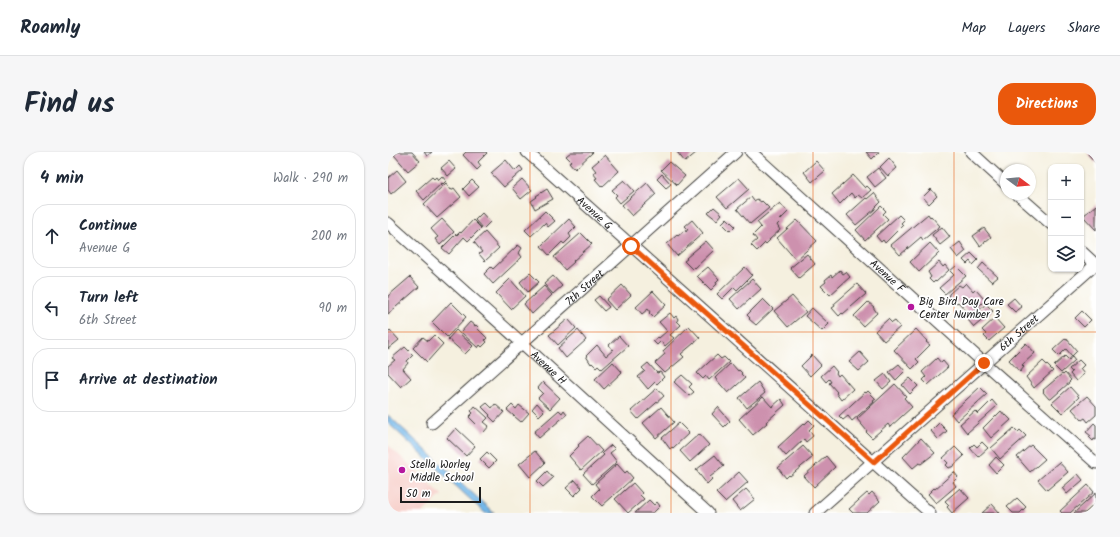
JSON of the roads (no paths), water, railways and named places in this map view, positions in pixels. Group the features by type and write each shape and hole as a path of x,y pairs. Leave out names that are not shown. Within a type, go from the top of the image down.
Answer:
{"street":[{"name":"Avenue G","path":"527,152 930,513"},
{"name":"7th Street","path":"432,423 736,152"},
{"name":"Avenue F","path":"751,152 1096,463"},
{"path":"971,152 1000,179"},
{"path":"1025,200 1048,221"},
{"name":"Avenue H","path":"388,223 708,513"},
{"path":"1084,254 1096,264"},
{"name":"6th Street","path":"815,513 1096,264"}],"water":[{"path":"388,415 494,513 485,513 388,423"}],"place":[{"name":"Big Bird Day Care Center Number 3","path":"911,307"},
{"name":"Stella Worley Middle School","path":"402,470"}]}
